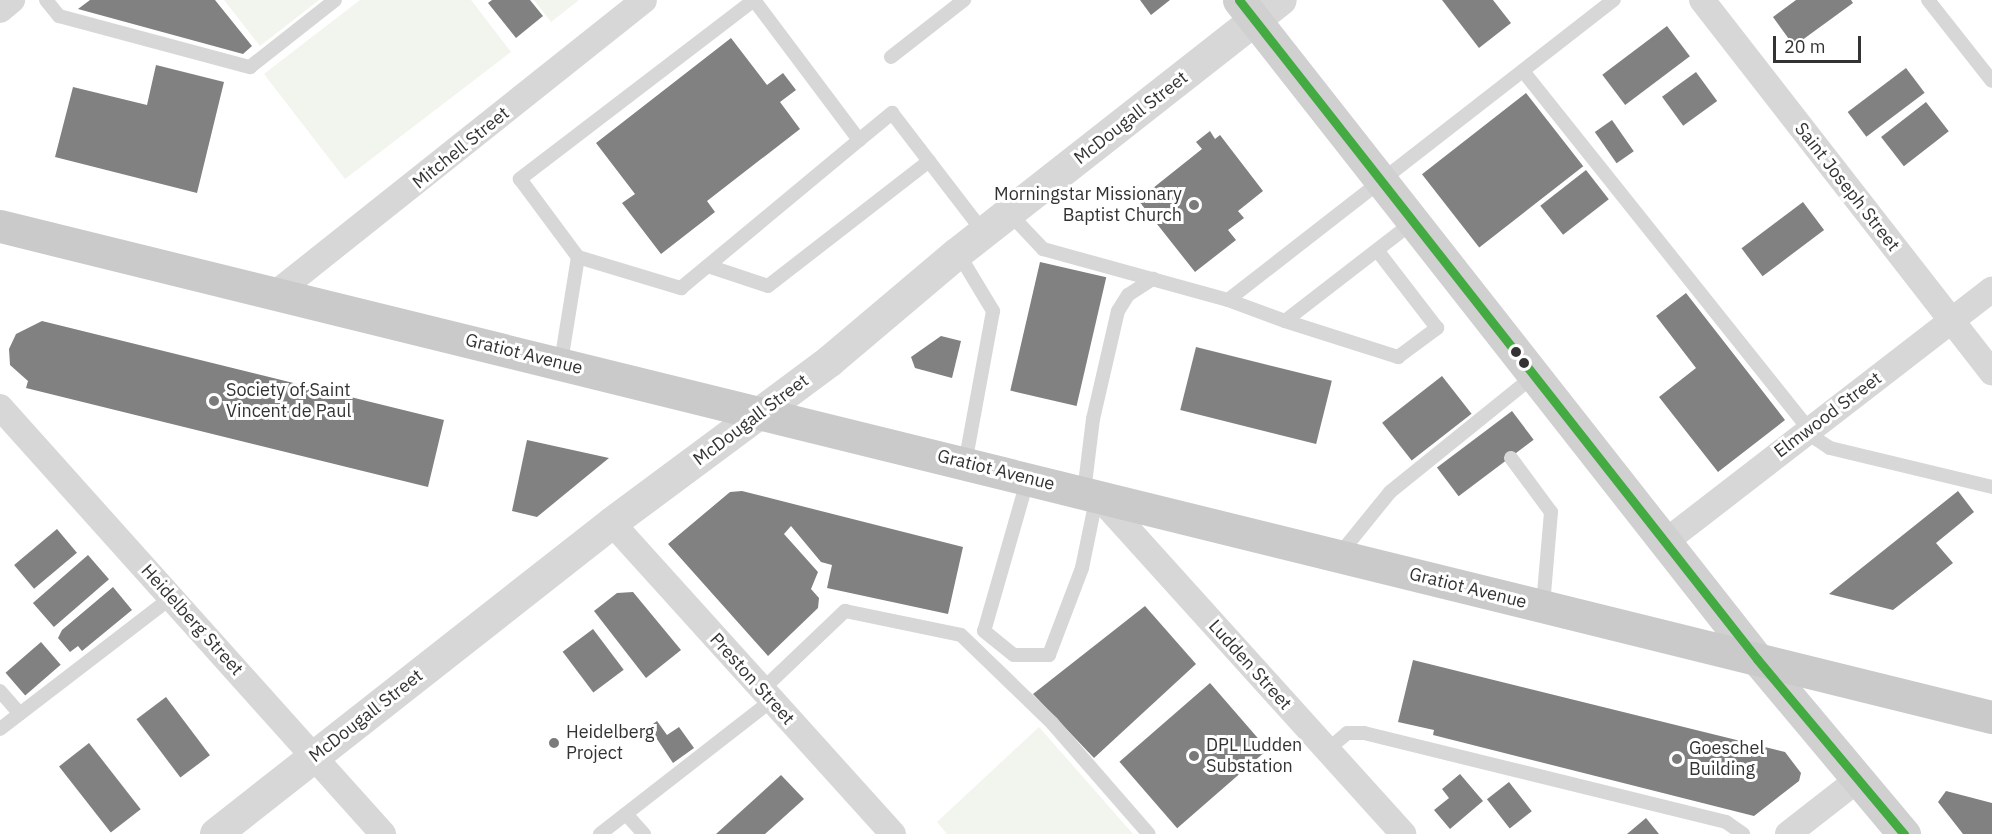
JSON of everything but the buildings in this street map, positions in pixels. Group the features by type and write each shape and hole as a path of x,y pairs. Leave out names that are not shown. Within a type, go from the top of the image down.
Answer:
{"main road":[{"path":"1247,10 1757,659 1860,778 1904,834"},
{"name":"Gratiot Avenue","path":"0,226 561,362 1992,717"}],"street":[{"path":"0,10 12,0"},
{"name":"Mitchell Street","path":"276,293 644,0"},
{"name":"McDougall Street","path":"216,834 612,523 760,413 1009,213 1247,10 1281,0"},
{"name":"Saint Joseph Street","path":"1702,0 1992,373"},
{"name":"Elmwood Street","path":"1665,542 1992,290"},
{"name":"Heidelberg Street","path":"0,407 383,834"},
{"name":"Ludden Street","path":"1091,494 1403,834"},
{"name":"Preston Street","path":"612,523 892,834"},
{"path":"1788,834 1860,778"}],"lane":[{"path":"46,0 59,16 249,67 335,0"},
{"path":"859,140 754,0 520,179 578,257 681,288 708,266 859,140 891,113 984,232"},
{"path":"891,57 964,0"},
{"path":"1228,300 1614,0"},
{"path":"1928,0 1992,81"},
{"path":"1523,71 1808,430 1830,448 1992,486"},
{"path":"708,266 768,286 929,161"},
{"path":"1009,213 1043,249 1228,300 1398,357 1437,328 1377,250"},
{"path":"1285,321 1413,222"},
{"path":"958,253 993,311 965,463"},
{"path":"561,362 578,257"},
{"path":"1028,478 984,631 1014,655 1049,655 1082,568 1091,494 1093,419 1118,311 1128,295 1153,279"},
{"path":"1339,555 1390,492 1484,424 1534,376"},
{"path":"1511,458 1551,512 1543,606"},
{"path":"0,729 172,597"},
{"path":"600,834 767,695 845,611 961,635 1052,723 1149,834"},
{"path":"0,691 20,714"},
{"path":"1327,750 1347,733 1364,734 1726,822 1743,834"},
{"path":"626,814 644,834"}],"shaded area":[{"path":"224,0 319,0 260,46"},
{"path":"360,0 471,0 511,52 345,179 264,74"},
{"path":"534,0 579,0 551,22"},
{"path":"1039,727 1133,834 947,834 937,822"}],"transit line":[{"path":"1239,0 1757,659 1904,834"}],"place":[{"name":"Morningstar Missionary Baptist Church","path":"1194,205"},
{"name":"Society of Saint Vincent de Paul","path":"214,401"},
{"name":"Heidelberg Project","path":"554,743"},
{"name":"DPL Ludden Substation","path":"1194,756"},
{"name":"Goeschel Building","path":"1677,759"}]}
